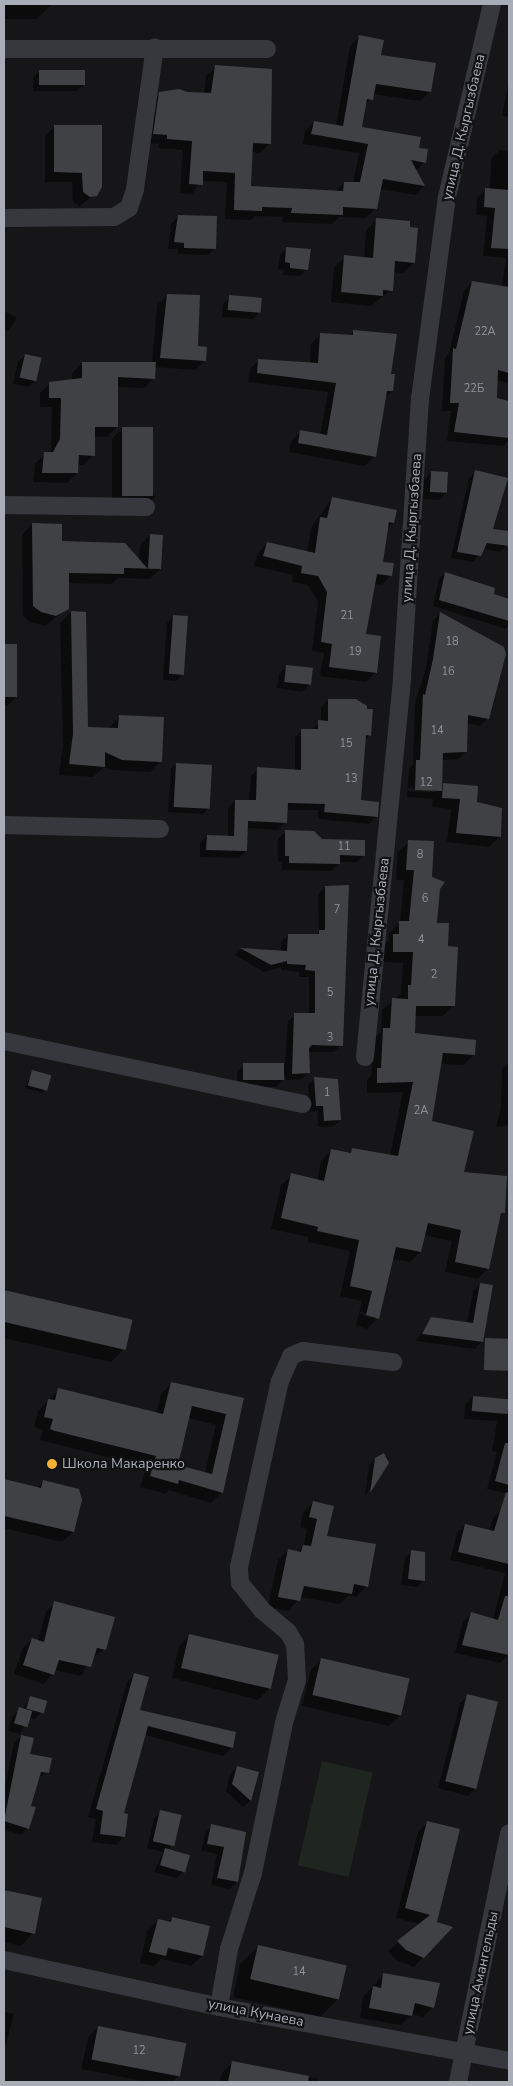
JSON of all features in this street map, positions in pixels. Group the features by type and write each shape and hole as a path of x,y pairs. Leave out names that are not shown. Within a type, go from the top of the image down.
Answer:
{"street":[{"name":"улица Д. Кыргызбаева","path":"365,1058 402,677 420,399 447,197 492,4"},
{"path":"4,218 114,217 129,208 135,190 155,46"},
{"path":"4,49 155,46 267,49"},
{"path":"4,505 146,507"},
{"path":"4,824 160,829"},
{"path":"4,1041 302,1104"},
{"path":"219,2007 229,1949 252,1873 285,1719 298,1680 295,1644 288,1632 262,1610 240,1583 239,1568 280,1381 291,1356 303,1351 393,1362"},
{"name":"улица Амангельды","path":"458,2082 509,1833"},
{"name":"улица Кунаева","path":"4,1960 219,2007 509,2061"}],"shaded area":[{"path":"322,1761 373,1773 349,1877 298,1865"}],"building":[{"path":"359,35 384,40 381,55 436,63 431,92 376,84 373,100 367,99 362,127 421,137 419,148 428,149 426,163 411,160 425,186 383,179 377,209 343,207 343,215 291,213 292,208 262,207 262,211 234,210 235,173 203,171 203,185 189,184 192,141 167,139 167,135 153,134 159,92 179,89 187,92 211,93 215,65 272,69 271,144 253,143 251,186 343,191 344,182 360,182 368,144 311,134 314,121 343,126"},
{"path":"39,70 85,70 85,85 39,85"},
{"path":"54,125 102,125 102,187 97,196 90,197 83,192 82,173 54,172"},
{"path":"485,188 509,190 509,249 491,248 495,208 484,207"},
{"path":"178,215 217,216 216,249 184,248 184,243 174,242"},
{"path":"376,218 410,221 410,227 418,228 415,263 395,261 393,291 383,290 383,296 341,292 344,255 373,258"},
{"path":"286,247 311,249 308,270 290,268 290,263 285,262"},
{"path":"472,281 509,287 509,373 498,370 497,398 509,401 509,438 454,432 459,403 450,403 453,348 456,349"},
{"path":"167,294 200,295 198,346 207,347 206,361 160,358"},
{"path":"229,295 262,298 261,313 228,310"},
{"path":"353,330 397,334 391,374 395,374 393,391 387,391 376,457 298,443 300,430 327,435 336,383 257,373 258,359 318,363 320,333 353,335"},
{"path":"25,354 42,358 36,381 20,377"},
{"path":"82,362 156,362 155,379 118,377 118,427 95,427 95,456 79,455 78,473 42,473 44,452 53,452 60,439 61,398 49,398 49,382 82,378"},
{"path":"122,427 153,427 153,496 122,496"},
{"path":"475,470 508,478 493,529 509,531 509,546 487,543 481,556 457,552"},
{"path":"431,471 448,472 447,493 430,492"},
{"path":"332,497 397,510 394,523 389,522 383,562 394,563 392,576 377,574 366,634 381,636 377,673 329,667 332,644 321,642 327,592 318,576 301,573 302,566 263,556 267,542 315,553 320,517 327,518"},
{"path":"32,523 62,524 62,541 125,543 148,569 124,568 124,574 69,573 69,609 56,616 41,612 33,606"},
{"path":"150,534 163,535 161,569 148,569"},
{"path":"445,572 495,588 494,594 509,599 509,621 439,600"},
{"path":"71,611 86,612 88,727 118,728 119,715 164,717 162,762 122,760 105,752 105,767 69,764 73,734"},
{"path":"440,612 504,647 506,654 489,719 468,715 467,752 443,753 442,791 415,790 416,760 420,760 423,694 425,695 433,659"},
{"path":"173,615 188,616 184,675 169,674"},
{"path":"4,644 17,644 17,697 4,697"},
{"path":"286,665 313,668 311,685 284,682"},
{"path":"328,699 356,699 367,706 367,709 373,709 371,736 366,735 361,800 379,802 378,817 324,812 325,804 288,803 287,823 248,821 247,851 206,850 207,835 234,836 235,800 256,800 257,767 301,770 301,729 318,729 318,720 328,721"},
{"path":"176,763 212,765 210,809 174,807"},
{"path":"443,783 478,786 477,802 502,808 501,837 456,833 460,799 442,798"},
{"path":"285,830 314,831 322,839 365,840 365,856 340,855 340,864 289,863 289,856 285,856"},
{"path":"408,840 434,841 432,877 445,882 440,889 437,923 449,923 448,946 458,947 455,1006 416,1006 415,1033 476,1040 475,1055 443,1053 432,1121 474,1131 464,1172 507,1176 505,1213 501,1213 489,1269 455,1262 461,1230 428,1223 421,1252 396,1247 379,1319 366,1315 372,1291 350,1286 359,1240 317,1231 318,1227 281,1218 291,1173 324,1181 331,1149 351,1153 352,1148 398,1156 413,1082 377,1083 377,1068 381,1068 383,1028 390,1028 392,998 408,999 408,985 411,985 413,952 393,952 393,934 399,934 399,921 409,921 414,870 406,870"},
{"path":"349,885 343,1046 312,1045 309,1048 310,1073 292,1074 294,1013 315,1013 315,971 305,970 306,965 287,964 287,961 271,965 240,948 287,951 288,934 319,934 319,930 325,930 325,886"},
{"path":"243,1063 284,1063 284,1080 243,1080"},
{"path":"32,1070 51,1075 47,1091 28,1085"},
{"path":"314,1077 338,1079 341,1120 324,1121 323,1106 316,1106"},
{"path":"480,1283 493,1285 483,1342 422,1334 431,1317 473,1323"},
{"path":"4,1290 133,1320 126,1350 4,1322"},
{"path":"485,1338 509,1339 508,1371 484,1370"},
{"path":"171,1382 244,1398 223,1493 179,1480 178,1484 150,1476 156,1456 55,1431 50,1429 53,1419 44,1417 48,1399 55,1400 58,1388 163,1414","holes":["192,1406 226,1414 212,1474 178,1465"]},
{"path":"473,1396 509,1399 508,1414 472,1411"},
{"path":"505,1443 509,1443 509,1485 495,1481"},
{"path":"384,1453 389,1463 370,1493 375,1458"},
{"path":"4,1479 41,1488 43,1480 79,1489 82,1500 74,1532 4,1516"},
{"path":"506,1492 509,1493 509,1564 458,1552 465,1524 494,1531"},
{"path":"313,1501 334,1506 327,1536 376,1544 368,1587 354,1584 352,1594 304,1586 300,1601 278,1597 288,1549 301,1552 303,1545 311,1546 317,1519 309,1517"},
{"path":"411,1550 425,1552 425,1581 408,1579"},
{"path":"505,1596 509,1596 509,1655 462,1645 471,1612 498,1620"},
{"path":"54,1601 115,1617 106,1650 97,1648 91,1667 59,1660 54,1675 23,1665 32,1638 44,1642"},
{"path":"189,1634 279,1655 271,1689 181,1668"},
{"path":"321,1658 410,1678 401,1715 312,1695"},
{"path":"134,1673 149,1677 140,1710 236,1732 233,1748 148,1726 124,1813 128,1814 125,1837 100,1834 103,1811 96,1809"},
{"path":"467,1694 498,1702 476,1789 445,1781"},
{"path":"30,1696 47,1701 44,1713 26,1708"},
{"path":"19,1707 32,1711 27,1727 14,1723"},
{"path":"21,1735 34,1738 30,1754 52,1758 49,1773 41,1772 31,1806 36,1807 29,1829 4,1821"},
{"path":"237,1766 259,1772 251,1801 232,1784"},
{"path":"160,1810 181,1815 174,1846 153,1841"},
{"path":"427,1821 460,1829 437,1922 453,1927 424,1958 406,1950 397,1941 430,1915 405,1908"},
{"path":"211,1824 246,1832 238,1882 217,1878 224,1847 207,1844"},
{"path":"165,1848 190,1855 185,1872 160,1865"},
{"path":"4,1890 42,1898 35,1934 4,1927"},
{"path":"172,1917 210,1926 203,1956 168,1948 166,1956 149,1952 158,1919 171,1922"},
{"path":"258,1945 347,1965 339,2000 250,1979"},
{"path":"383,1973 440,1983 434,2008 415,2003 412,2016 369,2008 373,1986 381,1988"},
{"path":"98,2026 186,2043 180,2077 92,2059"},
{"path":"232,2061 309,2076 308,2082 228,2082"}],"place":[{"name":"Школа Макаренко","path":"52,1464"}]}
